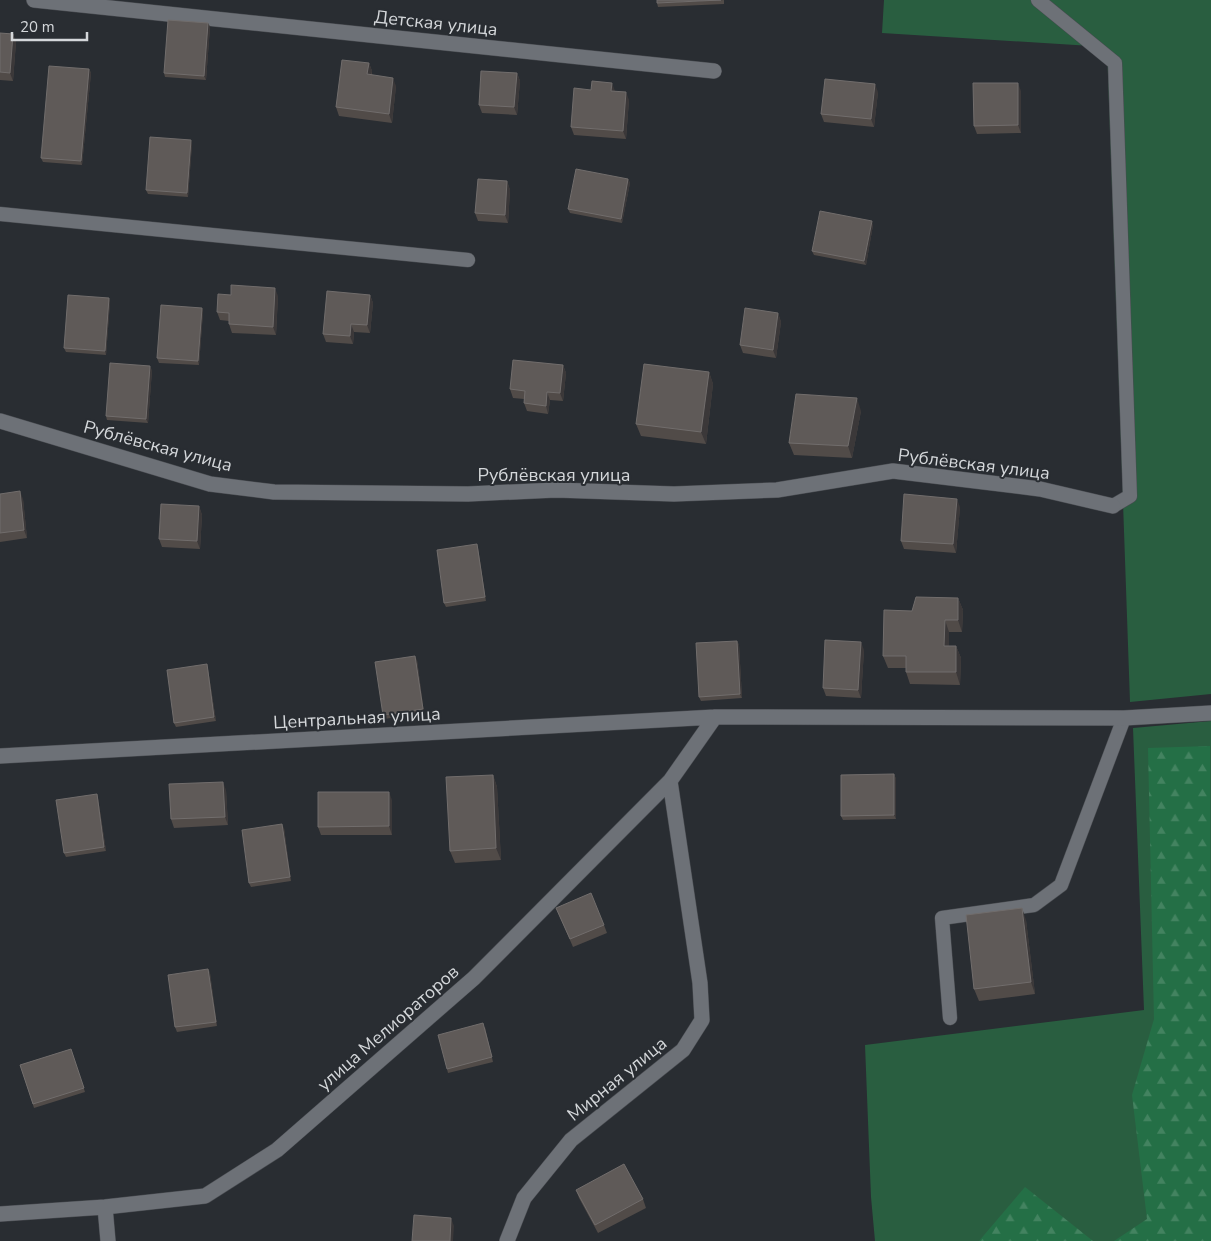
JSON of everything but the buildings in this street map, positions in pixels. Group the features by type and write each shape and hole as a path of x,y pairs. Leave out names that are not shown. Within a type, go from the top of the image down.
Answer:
{"street":[{"name":"Детская улица","path":"34,0 714,72"},
{"name":"Рублёвская улица","path":"0,421 210,484 274,492 468,494 556,490 674,494 777,490 893,471 1040,489 1113,506"},
{"name":"Центральная улица","path":"0,756 716,717 1124,718 1211,713"},
{"name":"улица Мелиораторов","path":"0,1214 105,1207 205,1196 277,1150 474,978 670,781 716,717"},
{"name":"Мирная улица","path":"507,1241 524,1198 571,1140 683,1050 702,1020 700,983 670,781"},
{"path":"105,1207 108,1241"}],"lane":[{"path":"1038,0 1115,63 1130,496 1113,506"},
{"path":"0,214 468,260"},
{"path":"950,1018 942,918 1034,906 1061,885 1124,718"}],"green space":[{"path":"884,0 1211,0 1211,694 1130,702 1107,47 882,33"},
{"path":"1211,721 1211,1241 875,1241 871,1197 865,1045 1144,1010 1133,728"},
{"path":"1210,746 1211,1241 1114,1241 1147,1219 1132,1095 1154,1019 1148,748"},
{"path":"1025,1187 1093,1241 979,1241"}]}
